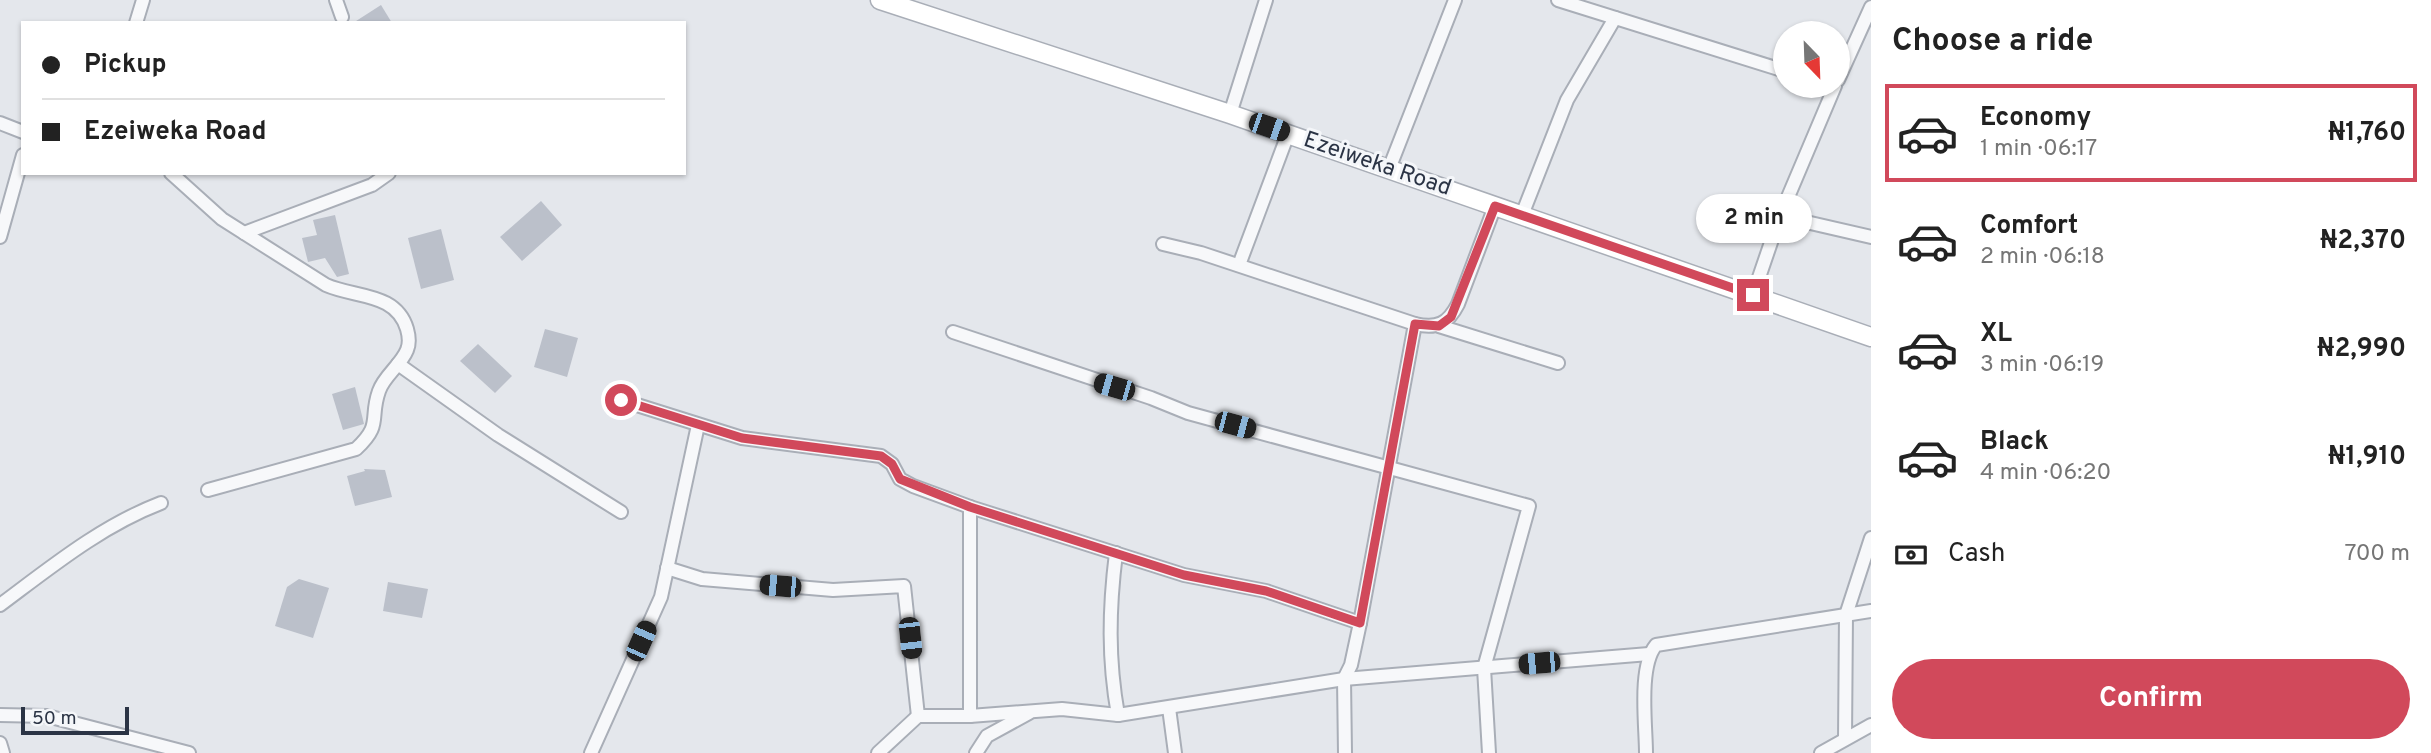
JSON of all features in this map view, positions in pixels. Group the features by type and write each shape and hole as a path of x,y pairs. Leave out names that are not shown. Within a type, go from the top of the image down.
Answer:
{"main road":[{"name":"Ezeiweka Road","path":"880,0 1230,114 1871,337"}],"street":[{"path":"137,21 143,0"},
{"path":"336,0 342,17"},
{"path":"1230,114 1266,0"},
{"path":"1389,169 1455,0"},
{"path":"1558,0 1773,67"},
{"path":"1850,53 1871,7"},
{"path":"1522,215 1567,100 1615,18"},
{"path":"1753,295 1780,216 1829,98"},
{"path":"0,123 21,131"},
{"path":"1239,265 1288,134"},
{"path":"0,237 21,162"},
{"path":"173,175 222,219 326,285 344,293 364,294 394,306 405,320 410,337 407,350 379,390 371,435 356,449 208,490"},
{"path":"244,233 372,185 385,175"},
{"path":"1439,326 1451,317 1458,304 1495,206"},
{"path":"1780,216 1871,237"},
{"path":"1163,244 1239,265 1415,324 1439,326 1558,362"},
{"path":"1345,753 1344,679 1351,665 1360,623 1415,324"},
{"path":"953,332 1095,382 1151,398 1188,414 1390,466 1529,506 1484,668 1489,753"},
{"path":"398,364 498,435 621,512"},
{"path":"621,400 769,444 881,456 892,464 900,479 970,507 1184,575 1266,591 1360,623"},
{"path":"591,753 662,597 698,425"},
{"path":"0,605 76,549 136,513 161,503"},
{"path":"970,507 970,716"},
{"path":"1845,739 1846,615 1871,538"},
{"path":"1116,553 1108,631 1110,668 1118,715"},
{"path":"667,568 702,579 833,590 904,586 918,716"},
{"path":"1646,753 1649,654 1656,645 1871,611"},
{"path":"878,753 918,716 970,716 1036,709 1118,715 1344,679 1649,654"},
{"path":"1169,708 1175,753"},
{"path":"976,753 987,736 1036,709"},
{"path":"0,715 47,716 189,753"},
{"path":"1821,753 1871,725"},
{"path":"0,743 3,753"}],"building":[{"path":"381,5 391,21 356,21"},
{"path":"541,201 562,225 522,261 500,237"},
{"path":"335,215 349,274 337,277 325,258 308,262 302,238 317,235 313,220"},
{"path":"441,229 454,280 421,289 408,238"},
{"path":"545,329 578,338 567,377 534,367"},
{"path":"478,344 512,376 495,393 460,361"},
{"path":"355,387 364,424 343,430 332,394"},
{"path":"364,469 385,470 392,497 355,506 347,476 365,471"},
{"path":"299,579 329,588 313,638 275,626 287,587"},
{"path":"388,582 428,589 422,618 383,611"}],"route":[{"path":"621,400 769,444 881,456 892,464 900,479 970,507 1184,575 1266,591 1360,623 1415,324 1439,326 1451,317 1495,206 1753,295"}]}
